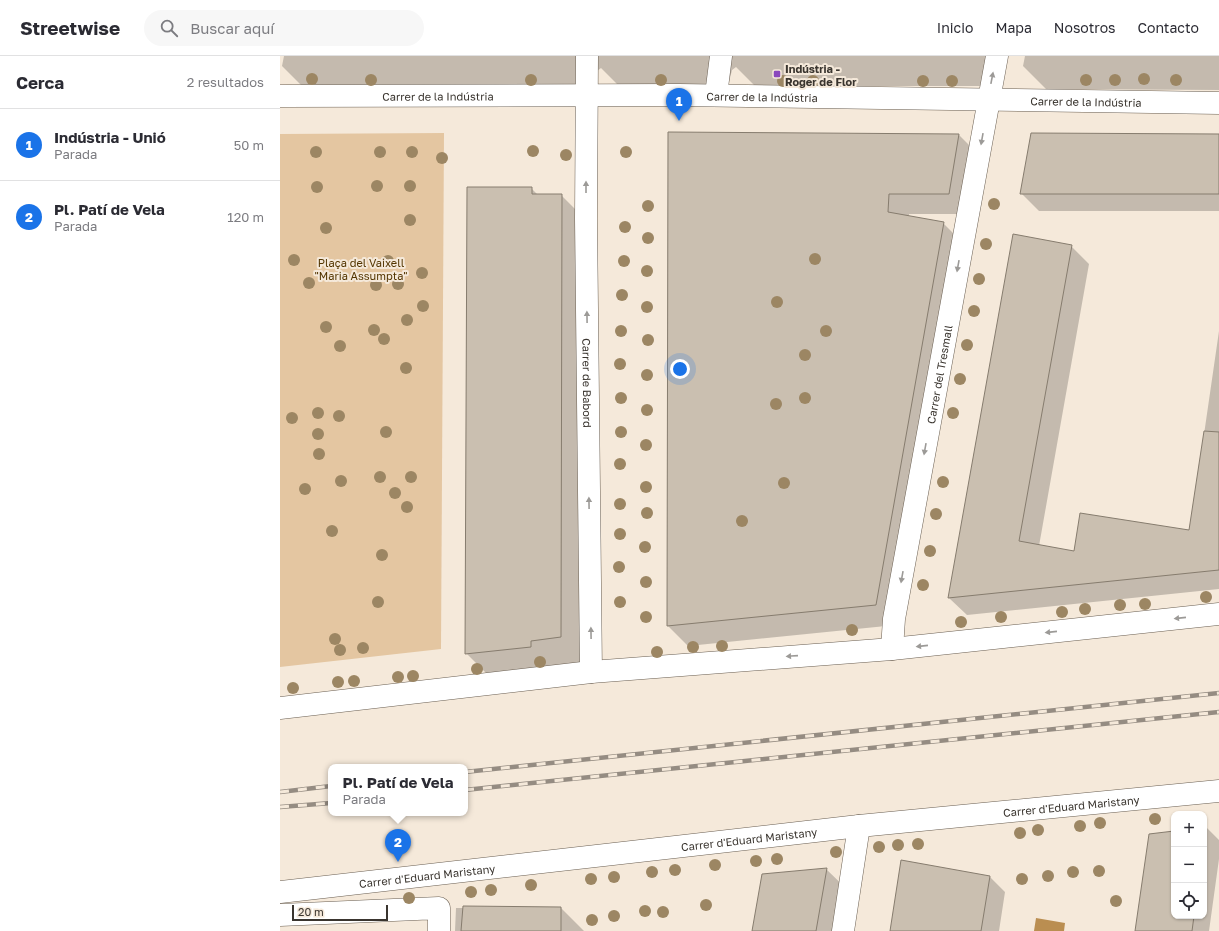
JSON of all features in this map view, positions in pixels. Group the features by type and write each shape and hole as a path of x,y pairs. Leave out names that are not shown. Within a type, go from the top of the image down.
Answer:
{"street":[{"name":"Carrer de Babord","path":"587,56 586,219 591,672"},
{"path":"716,95 721,56"},
{"name":"Carrer del Tresmall","path":"892,649 894,619 997,56"},
{"name":"Carrer de la Indústria","path":"280,96 716,95 1219,103"},
{"path":"280,708 591,672 892,649 1219,614"},
{"name":"Carrer d'Eduard Maristany","path":"280,892 859,826 1219,791"},
{"path":"843,931 859,826"},
{"path":"280,915 439,908 439,931"}],"green space":[{"name":"Plaça del Vaixell \"Maria Assumpta\"","path":"444,133 441,649 280,667 280,134"}],"shaded area":[{"path":"1036,918 1065,923 1064,931 1034,931"}],"building":[{"path":"668,132 959,134 949,194 889,194 888,212 944,222 876,605 667,626"},
{"path":"1031,133 1219,134 1219,194 1020,194"},
{"path":"467,187 532,187 532,194 562,194 561,637 531,641 531,647 465,654"},
{"path":"1013,234 1072,245 1019,541 1074,551 1080,513 1189,530 1204,431 1219,432 1219,570 948,598"},
{"path":"1171,831 1171,919 1194,919 1192,931 1135,931 1149,834"},
{"path":"901,860 990,876 981,931 890,931"},
{"path":"827,868 816,931 752,931 762,874"},
{"path":"463,906 561,907 561,931 461,931"}],"railway":[{"path":"468,772 1219,693"},
{"path":"468,790 1219,712"},
{"path":"280,792 328,786"},
{"path":"280,807 328,803"}],"place":[{"name":"Indústria - Roger de Flor","path":"777,74"},
{"name":"Indústria - Unió","path":"679,121"},
{"name":"Pl. Patí de Vela","path":"398,862"}]}
